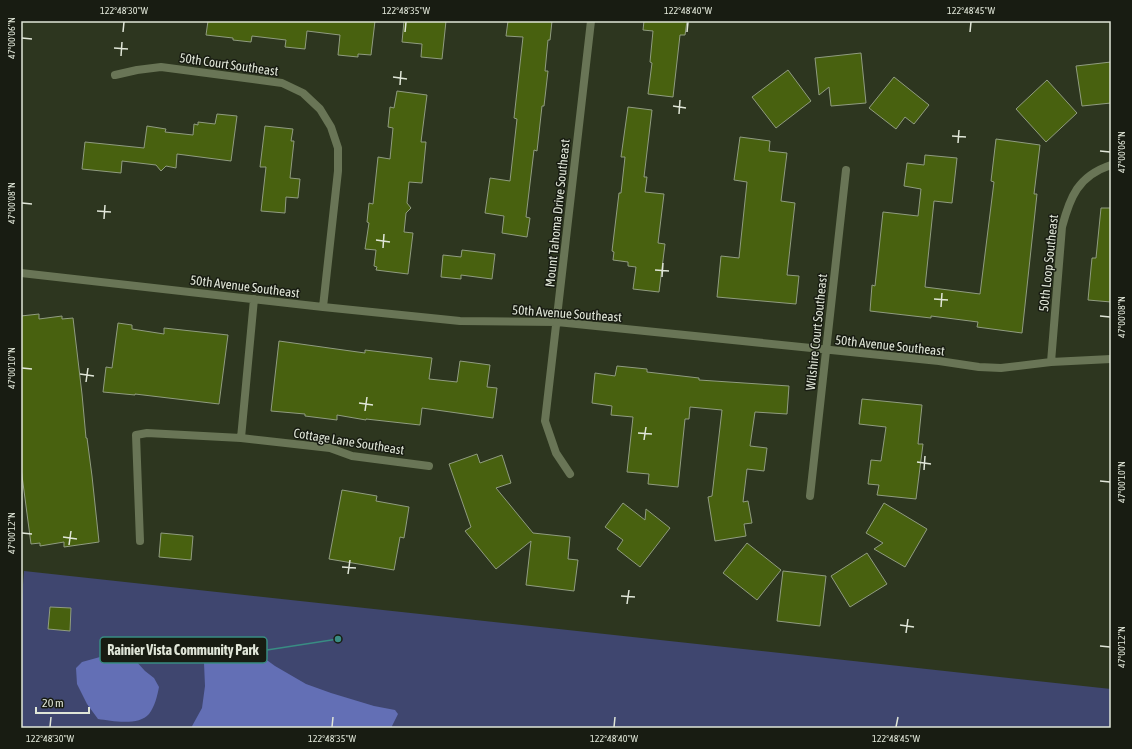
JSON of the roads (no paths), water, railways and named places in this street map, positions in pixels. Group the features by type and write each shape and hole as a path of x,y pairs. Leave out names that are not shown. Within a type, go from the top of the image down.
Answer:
{"street":[{"name":"Mount Tahoma Drive Southeast","path":"570,474 556,453 545,421 591,21"},
{"name":"50th Court Southeast","path":"115,75 161,67 282,83 303,93 320,109 331,127 338,148 338,171 324,307"},
{"name":"50th Loop Southeast","path":"1051,362 1062,227 1067,207 1077,187 1087,177 1111,165"},
{"name":"Wilshire Court Southeast","path":"810,496 846,170"},
{"name":"50th Avenue Southeast","path":"21,273 460,321 557,322 939,361 979,367 1001,368 1051,362 1111,360"},
{"path":"241,438 254,299"},
{"name":"Cottage Lane Southeast","path":"140,540 136,435 147,433 241,438 330,448 352,456 429,466"}],"place":[{"name":"Rainier Vista Community Park","path":"338,639"}]}
